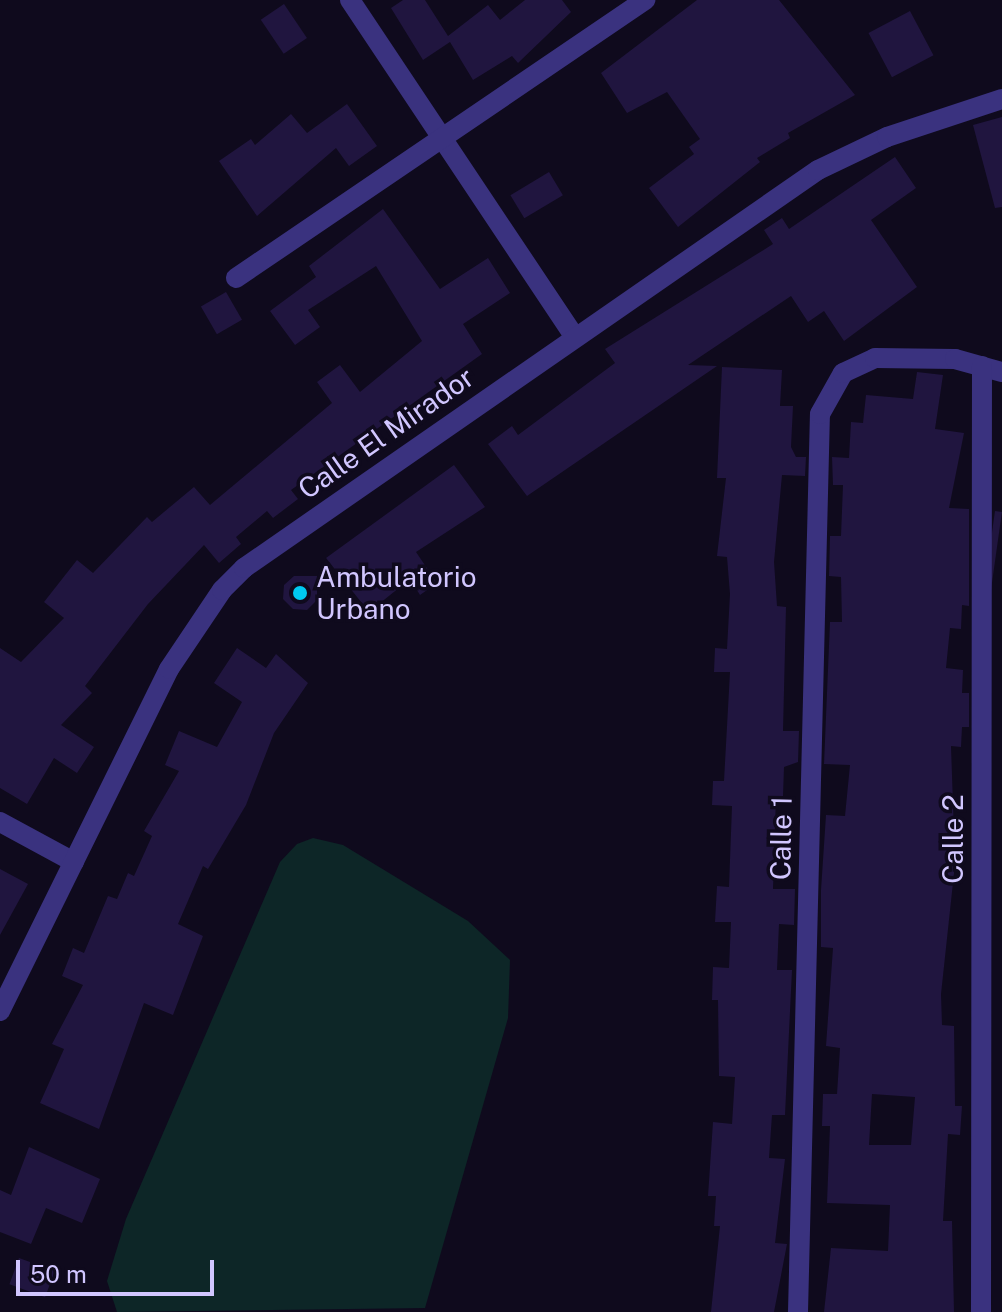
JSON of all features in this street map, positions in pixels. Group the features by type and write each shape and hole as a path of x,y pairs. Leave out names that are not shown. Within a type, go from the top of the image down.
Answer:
{"street":[{"path":"350,0 574,336"},
{"path":"236,278 645,0"},
{"name":"Calle El Mirador","path":"0,1011 169,669 222,590 365,480 818,170 887,137 1002,99"},
{"name":"Calle 1","path":"798,1312 818,430 825,397 843,373 875,358 899,356 982,366"},
{"path":"982,366 1002,372"},
{"name":"Calle 2","path":"981,1312 982,366"},
{"path":"0,822 74,862"}],"green space":[{"path":"313,838 343,845 468,921 510,960 508,1018 425,1308 117,1312 107,1281 126,1219 280,862 297,844"}],"building":[{"path":"403,0 425,0 448,36 488,5 500,20 525,0 562,0 571,12 518,63 512,56 473,80 450,42 423,60 391,8"},
{"path":"697,0 779,0 855,95 788,133 790,138 757,158 760,162 678,227 649,188 694,154 689,147 700,139 667,92 627,113 601,73"},
{"path":"284,4 307,38 284,54 261,20"},
{"path":"910,11 933,55 892,77 869,33"},
{"path":"347,104 377,146 349,166 336,148 257,216 219,161 251,139 255,145 291,114 307,133"},
{"path":"1002,117 1002,207 995,208 973,125"},
{"path":"895,157 916,188 871,220 917,287 844,341 824,311 808,322 791,296 688,365 717,366 527,496 488,444 512,426 518,435 615,363 605,349 773,244 764,230 782,218 789,229"},
{"path":"549,172 563,195 524,218 510,195"},
{"path":"383,209 440,289 488,258 510,293 463,324 482,354 291,490 298,499 273,518 267,511 236,537 241,544 219,563 204,545 148,604 85,686 92,693 61,725 94,747 77,773 54,758 27,804 0,788 0,648 21,662 64,618 44,602 77,560 93,573 147,517 152,522 194,487 210,505 332,403 317,382 340,365 360,392 422,341 376,266 308,310 320,327 295,345 270,311 316,277 309,266"},
{"path":"226,292 242,320 217,334 201,306"},
{"path":"722,367 782,370 780,406 793,406 791,447 796,457 806,457 805,476 782,475 774,562 777,606 786,607 783,731 799,731 798,762 784,767 783,796 776,796 773,889 795,889 794,925 779,924 777,970 792,970 785,1115 772,1115 769,1158 785,1159 775,1243 787,1244 774,1312 711,1312 720,1226 714,1226 716,1196 708,1196 713,1122 732,1124 735,1077 719,1076 718,1000 712,1000 713,967 729,968 731,922 715,922 717,886 729,887 732,806 712,805 713,781 724,781 730,672 714,672 715,648 727,649 730,594 727,557 717,556 726,478 717,478"},
{"path":"917,372 943,375 935,429 964,433 949,508 969,509 969,606 962,605 961,629 950,628 946,668 963,670 962,693 969,693 969,727 962,727 961,747 951,746 955,864 941,994 942,1025 954,1026 955,1106 962,1106 960,1135 948,1134 943,1221 952,1221 954,1312 824,1312 831,1248 888,1251 890,1205 827,1203 830,1126 822,1126 823,1094 837,1094 840,1048 826,1046 833,948 821,947 821,890 826,815 845,816 850,765 824,764 830,622 842,622 841,577 829,576 830,536 841,536 843,485 833,485 832,457 849,458 851,422 863,423 866,395 913,399","holes":["872,1094 915,1097 911,1145 869,1145"]},
{"path":"454,465 485,507 416,552 437,583 420,595 410,579 369,612 326,558"},
{"path":"995,511 1002,512 989,607 982,606"},
{"name":"Ambulatorio Urbano","path":"294,576 317,576 317,600 307,610 293,609 283,599 284,585"},
{"path":"237,648 266,668 276,654 308,683 274,733 246,805 208,869 203,866 178,924 203,936 173,1015 144,1003 99,1129 40,1103 64,1049 52,1044 83,985 62,976 73,948 84,953 108,896 117,899 128,873 134,876 152,836 144,831 179,771 165,765 179,731 217,747 242,702 214,683"},
{"path":"0,869 28,884 0,935"},
{"path":"29,1147 100,1179 82,1223 46,1208 31,1244 0,1232 0,1190 11,1195"},
{"path":"19,1258 55,1271 45,1297 9,1284"}],"place":[{"name":"Ambulatorio Urbano","path":"300,593"}]}
